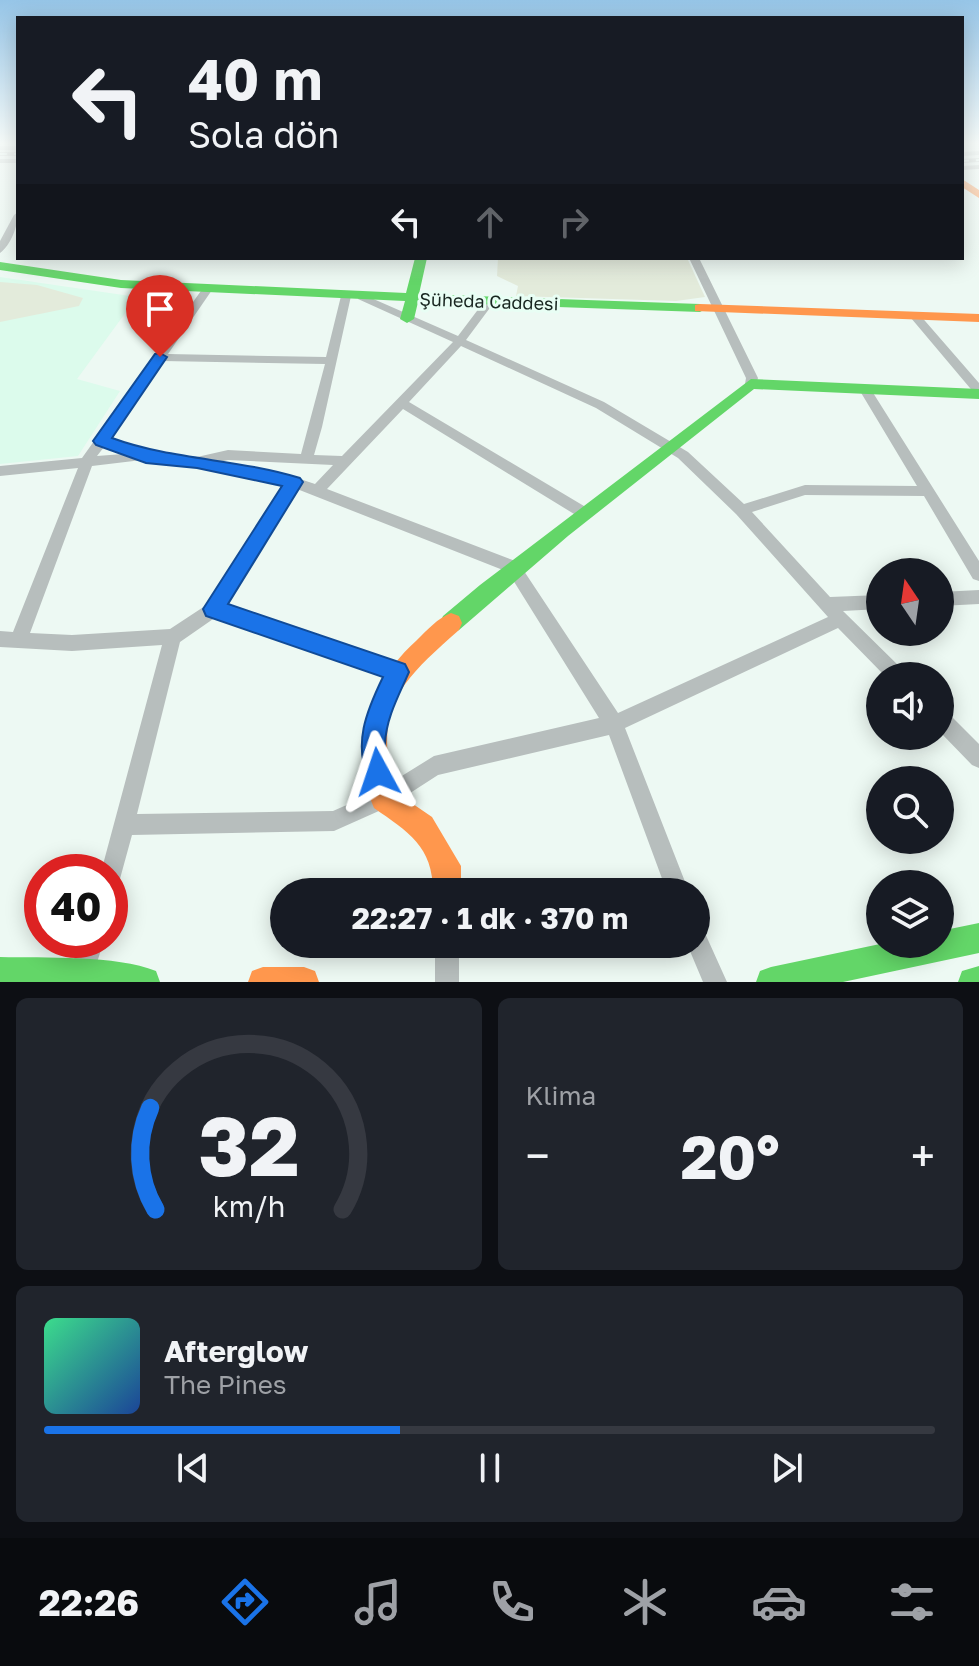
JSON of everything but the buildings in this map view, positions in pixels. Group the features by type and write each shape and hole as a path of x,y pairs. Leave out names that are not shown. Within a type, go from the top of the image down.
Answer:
{"main road":[{"path":"407,319 420,260"},
{"name":"Şüheda Caddesi","path":"0,266 121,284 207,290 979,318"},
{"path":"447,878 447,866 423,826 383,799 373,746 377,716 397,672 513,567 672,448 751,384 866,391 979,393"},
{"path":"771,982 979,938"},
{"path":"0,972 145,982"},
{"path":"973,982 979,981"},
{"path":"263,982 304,982"}],"street":[{"path":"0,250 16,222"},
{"path":"695,260 752,378 751,384"},
{"path":"19,639 87,461 207,290"},
{"path":"306,458 331,361 354,296 600,405 683,455 741,510 883,662"},
{"path":"317,491 458,343 490,301"},
{"path":"915,316 979,393"},
{"path":"160,357 331,361"},
{"path":"866,391 979,574"},
{"path":"401,402 584,513"},
{"path":"102,441 146,457"},
{"path":"197,462 228,455 346,461"},
{"path":"0,471 146,457 197,462 294,482 513,567 614,724 673,878"},
{"path":"0,639 72,643 173,637 214,609 294,482"},
{"path":"741,510 805,490 926,491"},
{"path":"954,598 979,597"},
{"path":"827,604 866,603"},
{"path":"214,609 397,672"},
{"path":"125,825 334,821 383,799 434,766 614,724 840,619"},
{"path":"117,854 173,637"},
{"path":"954,733 979,758"},
{"path":"81,978 87,958"},
{"path":"447,958 447,982"},
{"path":"704,958 715,982"}],"shaded area":[{"path":"498,260 688,260 705,297 676,301 516,296 518,286 497,276"},
{"path":"0,277 137,297 77,379 120,391 78,456 0,464"},
{"path":"0,282 37,285 83,298 79,306 0,322"}],"traffic: fast":[{"path":"407,319 421,260"},
{"path":"0,266 121,284 207,290 700,308"},
{"path":"451,623 562,531 751,384 979,394"},
{"path":"771,982 979,938"},
{"path":"0,972 82,975 145,982"},
{"path":"973,982 979,981"}],"traffic: slow":[{"path":"971,189 979,195"},
{"path":"700,308 979,318"},
{"path":"447,878 447,866 423,826 383,799 373,744 375,723 388,689 410,661 451,623"},
{"path":"263,982 304,982"}],"route":[{"path":"160,357 102,441 146,457 197,462 294,482 214,609 397,672 377,716 373,746 378,772"}]}
